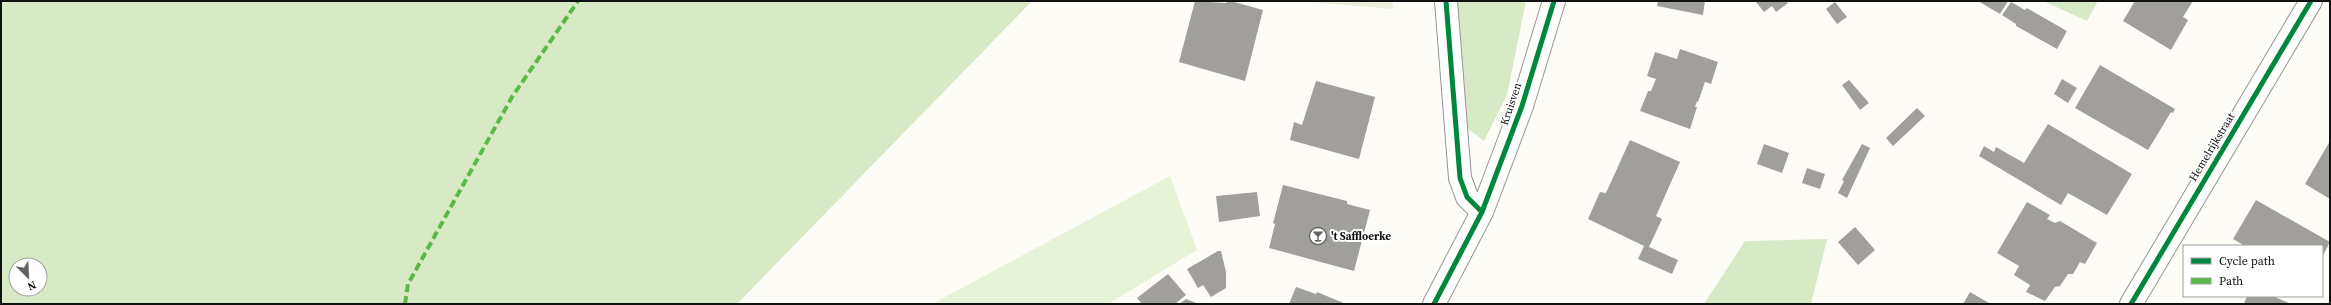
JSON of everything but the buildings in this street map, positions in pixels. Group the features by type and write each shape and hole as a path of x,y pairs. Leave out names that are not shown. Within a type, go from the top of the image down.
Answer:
{"street":[{"path":"1446,1 1460,178 1467,197 1482,212"},
{"name":"Kruisven","path":"1434,304 1482,212 1522,106 1554,1"},
{"name":"Hemelrijkstraat","path":"2131,304 2311,1"}],"green space":[{"path":"1,1 1032,1 737,304 1,304"},
{"path":"1298,1 1392,1 1393,9"},
{"path":"1455,1 1526,1 1507,95 1484,141 1467,128"},
{"path":"2043,1 2098,1 2087,21"},
{"path":"1170,176 1197,250 1108,304 932,304"},
{"path":"1827,239 1811,304 1704,304 1745,241"}],"marked path":[{"path":"405,304 408,284 512,97 578,1"}],"cycle path":[{"path":"1446,1 1460,178 1467,197 1482,212"},
{"path":"1434,304 1482,212 1522,106 1554,1"},
{"path":"2131,304 2311,1"}],"place":[{"name":"'t Saffloerke","path":"1318,236"}]}
